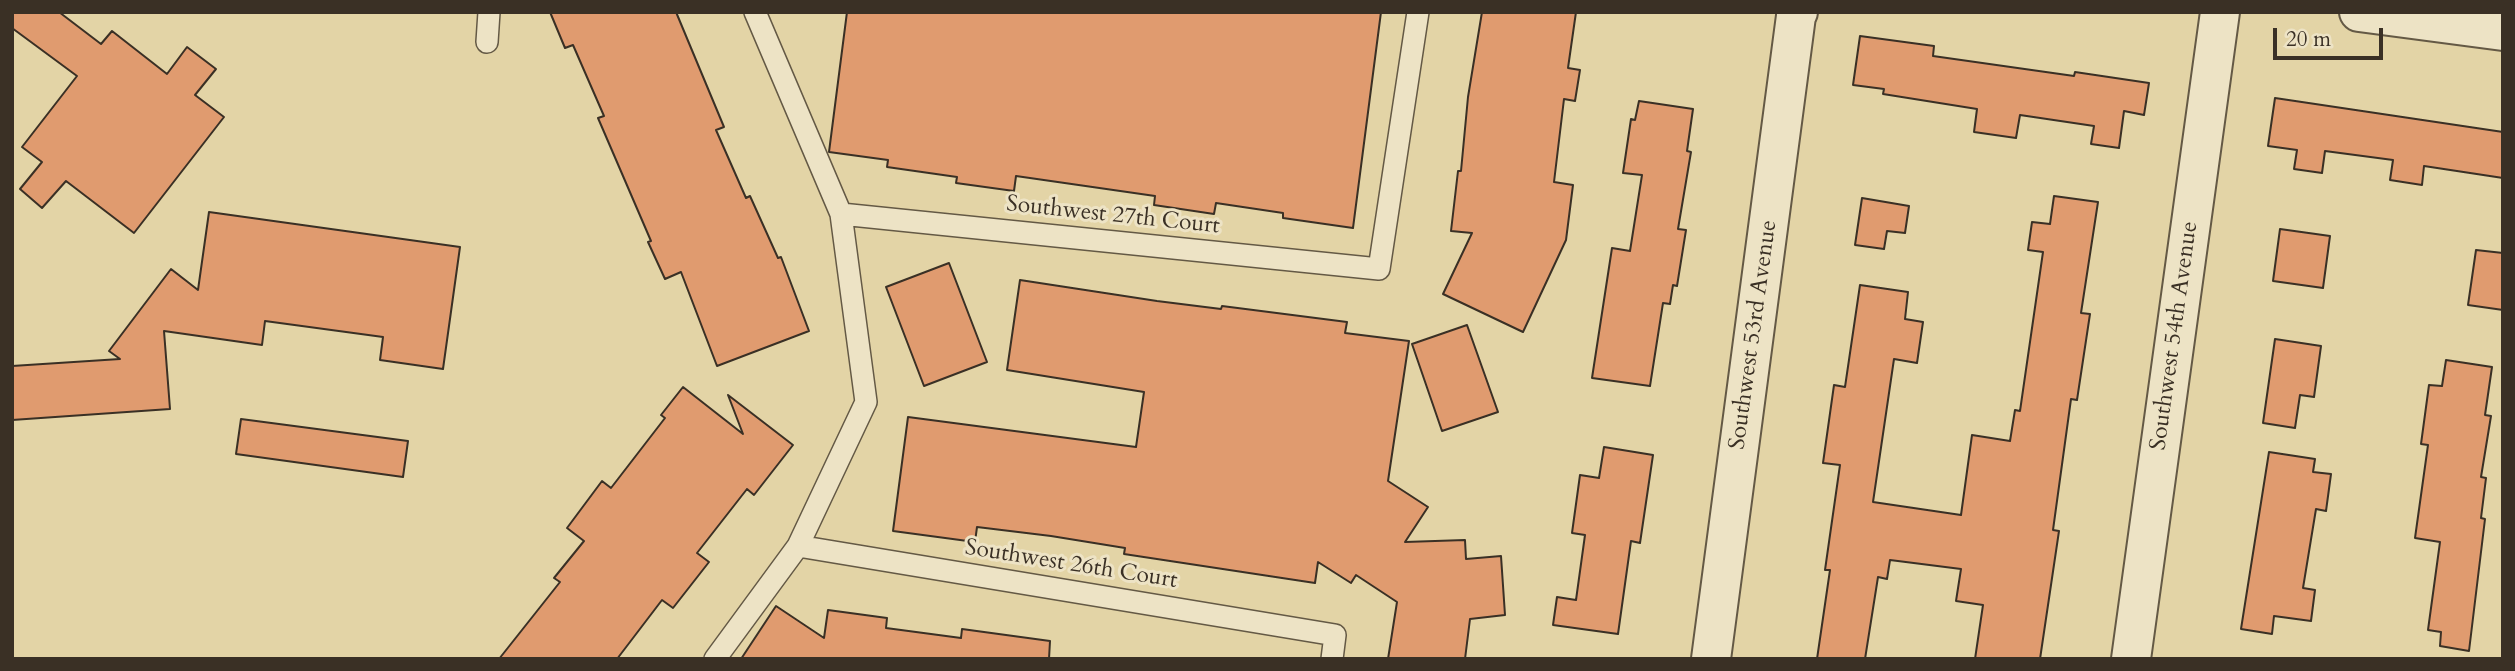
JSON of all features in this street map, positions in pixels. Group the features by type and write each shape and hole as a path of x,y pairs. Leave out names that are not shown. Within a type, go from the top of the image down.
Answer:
{"street":[{"name":"Southwest 53rd Avenue","path":"1711,659 1798,12"},
{"name":"Southwest 54th Avenue","path":"2131,659 2220,12"},
{"path":"2359,12 2503,31"}],"lane":[{"path":"486,41 489,12"},
{"path":"715,659 798,546 866,402 841,214 755,12"},
{"name":"Southwest 27th Court","path":"841,214 1379,269 1418,12"},
{"name":"Southwest 26th Court","path":"798,546 1335,635 1332,659"}],"building":[{"path":"12,12 59,12 101,44 112,31 167,74 187,47 216,69 195,95 224,117 134,233 66,181 42,208 20,189 42,162 22,147 77,76 12,28"},
{"path":"550,12 676,12 724,127 716,130 746,198 750,196 778,258 781,257 809,331 717,366 681,272 665,279 598,118 604,116 573,45 565,48"},
{"path":"847,12 1381,12 1353,228 1283,218 1283,213 1216,203 1214,214 1154,205 1155,196 1016,176 1014,191 956,183 957,177 887,167 888,160 829,152"},
{"path":"1482,12 1576,12 1568,68 1580,70 1575,101 1564,99 1554,182 1573,185 1566,240 1523,332 1443,294 1472,233 1451,231"},
{"path":"1860,36 1934,46 1933,56 2074,76 2075,72 2149,83 2144,115 2124,111 2119,148 2091,144 2094,126 2020,115 2016,138 1974,132 1977,109 1883,94 1884,89 1853,85"},
{"path":"2275,98 2503,132 2503,178 2424,166 2422,185 2390,180 2393,160 2325,151 2322,173 2294,169 2297,150 2268,146"},
{"path":"1639,101 1693,109 1687,151 1691,152 1678,229 1686,230 1677,286 1673,285 1670,304 1663,303 1650,386 1592,378 1612,248 1630,251 1642,175 1623,173 1631,119 1635,120"},
{"path":"2054,196 2098,202 2081,313 2090,314 2077,400 2071,399 2053,530 2059,531 2040,659 1975,659 1983,605 1956,601 1961,569 1890,560 1887,579 1878,577 1865,659 1817,659 1830,570 1825,570 1840,465 1823,463 1834,385 1845,387 1860,285 1908,292 1905,319 1923,322 1917,363 1894,359 1873,502 1961,515 1972,435 2010,441 2015,410 2020,411 2043,252 2028,250 2032,222 2050,224"},
{"path":"1862,198 1909,206 1905,233 1887,231 1884,249 1855,245"},
{"path":"209,212 460,247 443,369 380,360 383,337 265,321 262,345 164,331 170,409 12,420 12,366 120,359 109,351 171,269 198,290"},
{"path":"2280,229 2330,236 2323,288 2273,281"},
{"path":"2476,250 2503,253 2503,310 2468,305"},
{"path":"949,263 987,362 924,386 886,287"},
{"path":"1020,280 1157,301 1221,309 1222,306 1347,322 1345,333 1409,341 1388,481 1428,507 1405,542 1465,540 1466,559 1501,556 1505,615 1470,619 1465,659 1388,659 1397,602 1356,575 1351,583 1318,562 1315,583 1124,554 1125,548 1051,536 977,527 975,542 893,531 908,417 1136,447 1144,392 1007,370"},
{"path":"1467,325 1498,412 1442,431 1412,344"},
{"path":"2275,339 2321,346 2314,397 2300,395 2295,428 2263,423"},
{"path":"2446,360 2492,367 2485,415 2491,416 2481,477 2486,478 2481,518 2485,519 2469,651 2440,646 2441,632 2428,630 2440,542 2415,538 2428,445 2421,444 2429,385 2442,386"},
{"path":"683,387 743,434 728,395 793,445 754,495 747,489 697,553 709,562 673,608 662,600 617,659 499,659 560,582 554,578 584,541 567,528 602,481 611,488 665,418 661,415"},
{"path":"241,419 408,441 403,477 236,454"},
{"path":"1604,447 1653,455 1640,543 1631,541 1618,634 1553,625 1557,597 1576,600 1585,535 1572,533 1580,475 1599,478"},
{"path":"2269,452 2315,459 2313,472 2331,474 2326,511 2316,509 2303,588 2315,590 2311,621 2274,616 2272,634 2241,629"},
{"path":"776,606 824,638 828,610 887,618 886,628 961,638 962,629 1050,641 1049,659 741,659"}]}
